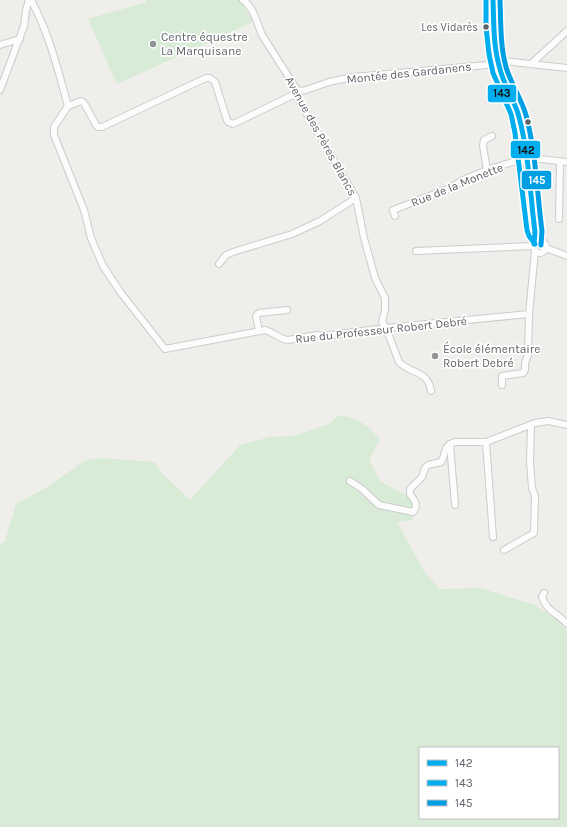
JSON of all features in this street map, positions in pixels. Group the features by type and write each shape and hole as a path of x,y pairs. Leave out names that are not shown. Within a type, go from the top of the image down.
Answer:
{"street":[{"path":"0,90 20,39 24,26 26,10 30,0"},
{"path":"30,0 37,10 50,46 68,106 81,101 84,103 96,126 98,127 102,127 196,82 210,78 215,82 228,122 233,124 293,95 296,90"},
{"path":"493,0 493,38 500,71 513,99 519,117 526,158 536,248"},
{"name":"Avenue des Pères Blancs","path":"246,1 260,26 262,35 296,90 298,99 356,198 364,238 375,278 385,298 385,310 382,322 386,328 399,362 402,366 424,376 430,384 431,391"},
{"path":"531,64 567,31"},
{"path":"0,44 20,39"},
{"name":"Montée des Gardanens","path":"296,90 303,90 329,82 353,77 487,65 503,61 567,68"},
{"name":"Rue du Professeur Robert Debré","path":"68,106 54,127 54,135 84,210 91,238 103,266 121,293 165,350 265,330 270,331 284,340 288,340 317,335 323,336 386,328 529,314"},
{"path":"487,170 483,146 484,140 492,136"},
{"path":"526,158 567,162"},
{"name":"Rue de la Monette","path":"395,216 393,210 450,188 463,180 487,170 526,158"},
{"path":"559,219 560,162"},
{"path":"219,264 226,255 233,252 292,234 320,221 356,198"},
{"path":"535,232 544,242 546,248"},
{"path":"502,385 502,376 524,372 528,355 529,314 534,258 537,241 541,240"},
{"path":"416,251 536,248 544,251 546,248 567,256"},
{"path":"259,331 256,316 259,314 287,310"},
{"path":"350,481 362,489 379,505 413,512 416,505 410,494 410,489 422,477 425,468 428,465 441,462 446,447 450,444 455,442 486,442 531,425 548,421 567,425"},
{"path":"504,550 534,533 535,496 532,488 530,462 531,425"},
{"path":"486,442 493,537"},
{"path":"450,444 455,505"},
{"path":"544,593 542,597 548,608 563,619 567,624"}],"green space":[{"name":"Centre équestre La Marquisane","path":"146,0 240,0 253,22 117,84 88,19 146,2"},
{"path":"338,415 362,422 380,439 369,460 381,482 408,496 413,506 413,520 397,522 425,573 440,589 480,588 535,605 560,623 567,632 567,827 0,827 0,544 5,541 16,504 47,487 86,460 101,458 154,462 163,474 190,500 240,445 270,437 295,436 331,423"}],"transit line":[{"name":"143","path":"486,0 486,27 489,54 493,73 511,114 515,133 527,230 529,236 535,244"},
{"name":"142","path":"493,0 496,52 504,81 517,111 525,145 535,232 534,244"},
{"name":"145","path":"500,0 501,34 504,59 508,73 526,115 532,144 542,231 541,245"}],"place":[{"name":"Les Vidarès","path":"486,27"},
{"name":"Centre équestre La Marquisane","path":"153,44"},
{"name":"École élémentaire Robert Debré","path":"435,356"}]}
